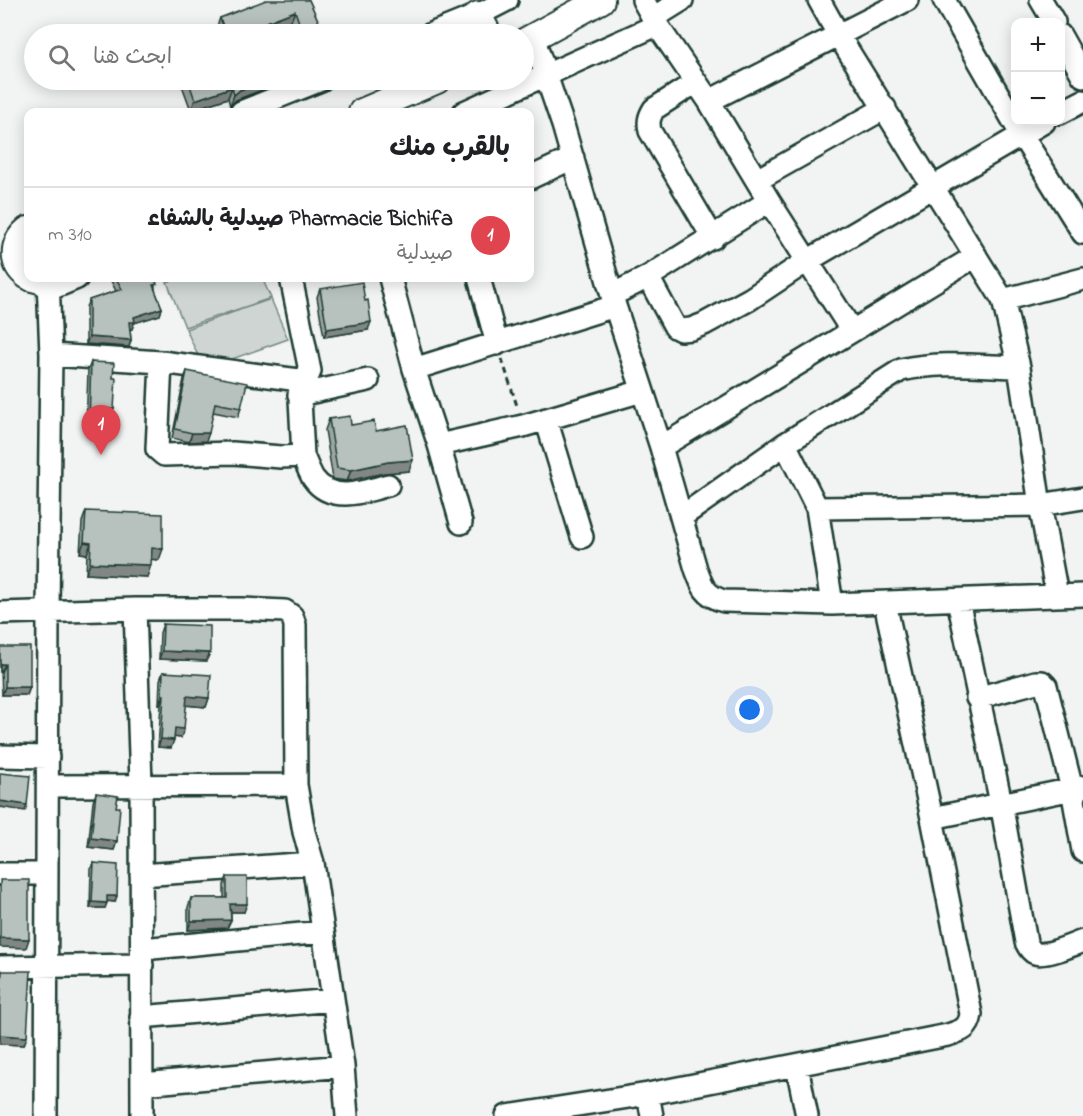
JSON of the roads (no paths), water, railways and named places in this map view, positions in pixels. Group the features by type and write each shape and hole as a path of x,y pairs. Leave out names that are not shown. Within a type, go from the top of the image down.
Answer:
{"main road":[{"path":"534,36 601,0"},
{"path":"371,108 414,90"},
{"path":"24,234 19,240 24,253"}],"street":[{"path":"484,24 507,0"},
{"path":"534,81 651,14 682,0"},
{"path":"819,0 1003,300 1019,366 1040,505 1057,595"},
{"path":"709,101 907,0"},
{"path":"944,0 1021,134 1083,233"},
{"path":"651,14 709,101 769,201 852,331"},
{"path":"1065,44 1083,76"},
{"path":"534,50 547,75 699,578 708,595 724,601 832,604 1083,595"},
{"path":"696,82 654,109 649,116 649,122 650,131 713,238"},
{"path":"251,108 296,90"},
{"path":"473,108 513,90"},
{"path":"1065,110 1083,101"},
{"path":"757,180 885,108"},
{"path":"648,278 675,327 681,330 704,324 750,299 807,261 1036,126"},
{"path":"534,176 573,158"},
{"path":"414,369 497,344 614,300 769,201"},
{"path":"661,447 976,256"},
{"path":"1003,300 1083,279"},
{"path":"34,282 51,355 46,1116"},
{"path":"292,282 310,371 299,388 303,456 313,477 333,493 358,493 388,485"},
{"path":"391,282 414,369 461,523"},
{"path":"480,282 497,344"},
{"path":"51,355 160,362 299,388 368,380"},
{"path":"160,362 157,449 160,454 233,453 281,457 303,456"},
{"path":"681,516 785,444 901,370 943,365 1019,366"},
{"path":"439,445 522,426 642,391"},
{"path":"546,419 582,537"},
{"path":"785,444 817,508 832,604"},
{"path":"817,508 1040,505 1083,498"},
{"path":"958,600 1029,949 1043,955 1083,942"},
{"path":"507,1116 648,1094 797,1066 948,1035 964,1029 970,1022 971,1014 932,818 885,603"},
{"path":"135,609 141,784 142,1116"},
{"path":"0,612 242,609 290,613 295,625 296,785 304,832 313,863 343,1066 347,1116"},
{"path":"977,698 1036,682 1042,682 1046,686 1078,788 1083,851"},
{"path":"0,756 48,757"},
{"path":"48,786 296,785"},
{"path":"932,818 1078,788"},
{"path":"141,875 313,863"},
{"path":"0,874 47,874"},
{"path":"0,967 46,967 142,957 323,932"},
{"path":"141,1017 333,1000"},
{"path":"142,1084 343,1066"},
{"path":"797,1066 807,1116"},
{"path":"648,1094 651,1116"}],"place":[{"name":"Pharmacie Bichifa صيدلية بالشفاء","path":"101,455"}]}
